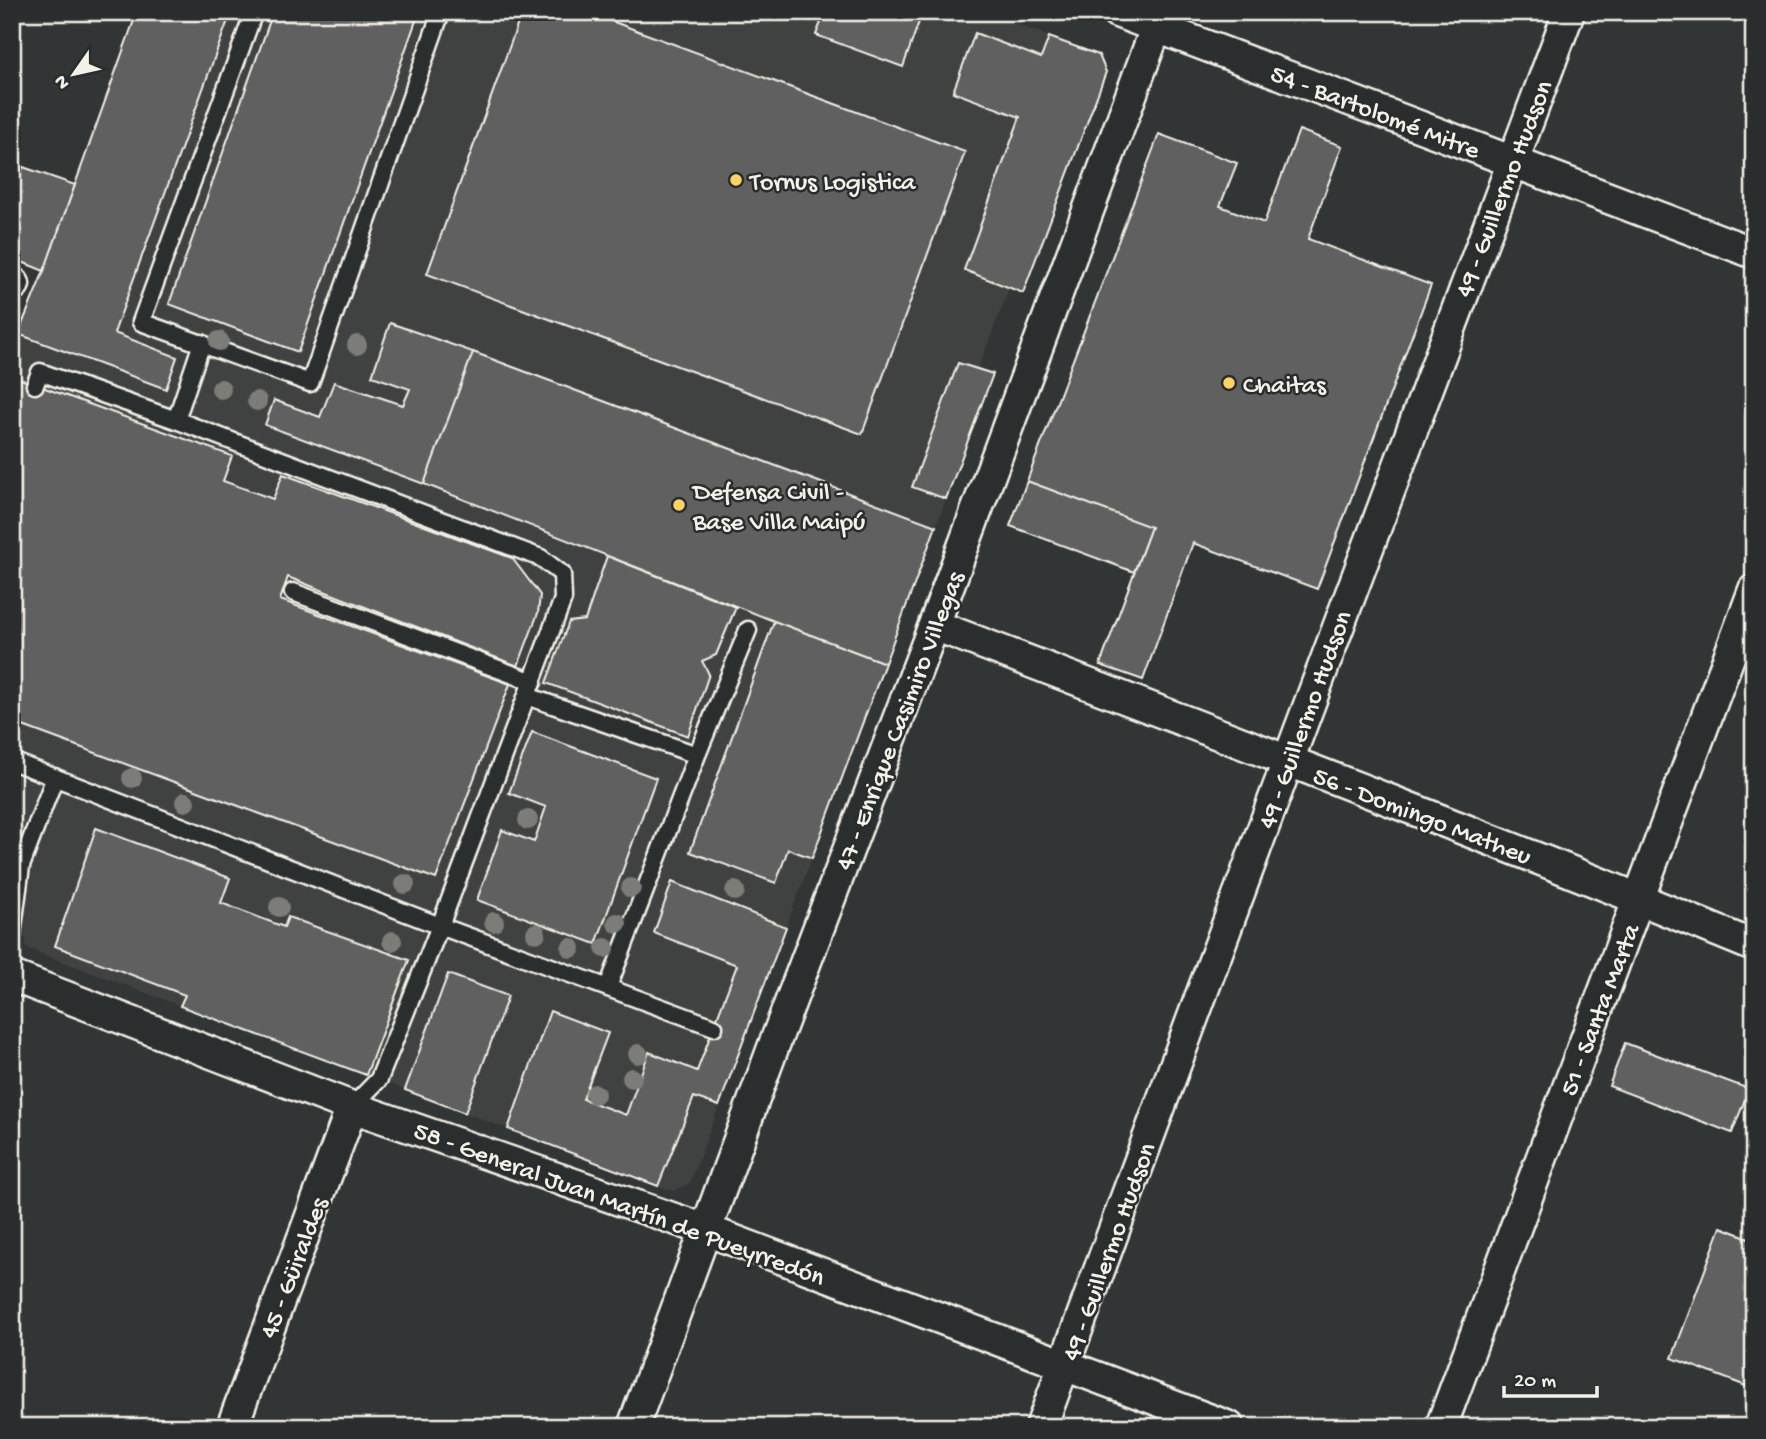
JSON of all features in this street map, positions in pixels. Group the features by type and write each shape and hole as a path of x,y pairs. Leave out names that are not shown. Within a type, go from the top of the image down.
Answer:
{"street":[{"name":"54 - Bartolomé Mitre","path":"1117,12 1159,20 1512,162 1754,253"},
{"name":"49 - Guillermo Hudson","path":"1041,1427 1569,12"},
{"name":"47 - Enrique Casimiro Villegas","path":"634,1427 774,1045 934,625 1159,20"},
{"name":"51 - Santa Marta","path":"1441,1427 1754,590"},
{"name":"56 - Domingo Matheu","path":"934,625 1288,761 1754,946"},
{"name":"58 - General Juan Martín de Pueyrredón","path":"12,976 352,1107 706,1230 1229,1427"},
{"name":"45 - Güiraldes","path":"232,1427 352,1107"}],"lane":[{"path":"254,12 141,322 310,383 441,12"},
{"path":"176,420 202,343"},
{"path":"36,385 40,372 176,420 541,558 562,574 563,599 440,926 379,1079 352,1107"},
{"path":"293,592 697,755"},
{"path":"608,987 748,630"},
{"path":"12,761 440,926 714,1027"},
{"path":"12,934 21,866 55,777"}],"shaded area":[{"path":"137,12 983,12 1099,55 978,369 993,374 936,526 473,352 424,484 885,663 690,1183 673,1191 26,948 26,939 12,934 12,352"}],"building":[{"path":"137,12 231,12 114,333 177,357 166,389 18,334 44,271"},
{"path":"273,12 419,12 298,352 169,304"},
{"path":"522,12 587,12 965,152 862,434 427,274"},
{"path":"825,12 912,12 921,16 903,67 816,35"},
{"path":"975,33 1041,58 1049,37 1099,55 1106,72 1023,293 964,270 1020,117 953,92"},
{"name":"Chaitas","path":"1299,130 1342,146 1308,239 1431,285 1317,589 1193,543 1143,680 1100,665 1151,527 1027,481 1159,134 1237,163 1220,206 1264,223"},
{"path":"23,167 75,185 44,271 12,258 12,195"},
{"path":"390,323 473,352 424,484 265,425 274,400 320,417 334,382 403,405 410,389 372,376"},
{"name":"Defensa Civil - Base Villa Maipú","path":"473,352 936,526 885,663 424,484"},
{"path":"958,363 993,374 946,499 912,487"},
{"path":"12,376 232,456 223,481 273,499 283,474 512,558 540,595 538,613 518,666 288,577 280,600 510,684 436,879 12,722"},
{"path":"1027,481 1151,527 1134,572 1010,526"},
{"path":"607,556 736,607 716,655 702,661 709,674 688,736 546,683 569,622 585,620"},
{"path":"774,621 885,663 812,858 788,849 776,883 690,852"},
{"path":"532,732 656,778 596,944 477,900 502,830 534,842 546,807 509,793"},
{"path":"96,828 230,878 221,903 284,927 288,917 409,960 366,1075 180,1006 185,995 55,946"},
{"path":"672,882 786,927 719,1106 694,1097 658,1186 508,1129 550,1011 608,1033 583,1099 626,1115 649,1052 697,1071 737,965 654,933"},
{"path":"448,974 508,996 465,1113 405,1090"},
{"path":"1625,1043 1749,1089 1732,1133 1609,1086"},
{"path":"1721,1227 1754,1240 1754,1389 1672,1358"}],"place":[{"name":"Tornus Logistica","path":"736,180"},
{"name":"Chaitas","path":"1229,383"},
{"name":"Defensa Civil - Base Villa Maipú","path":"679,505"}]}
